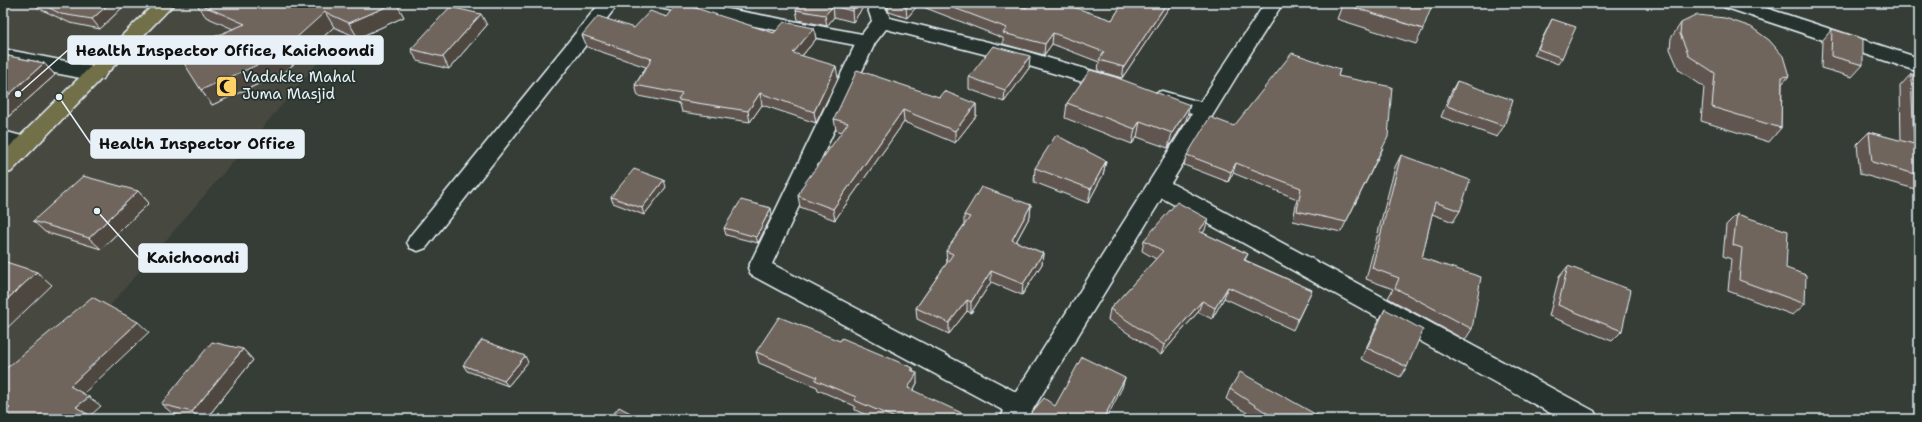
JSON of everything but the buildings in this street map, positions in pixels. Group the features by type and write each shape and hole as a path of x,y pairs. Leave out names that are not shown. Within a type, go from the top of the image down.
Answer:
{"main road":[{"path":"3,166 166,3"}],"street":[{"path":"418,242 610,3"},
{"path":"664,3 867,41"},
{"path":"878,3 877,9 882,22"},
{"path":"882,22 867,41 759,268 1016,413 1274,3"},
{"path":"1731,3 1919,65"},
{"path":"882,22 1021,57 1205,111"},
{"path":"3,56 96,74"},
{"path":"3,139 26,144"},
{"path":"1158,186 1585,419"}],"shaded area":[{"path":"3,3 369,3 13,419 3,419"}],"place":[{"name":"Vadakke Mahal Juma Masjid","path":"227,86"},
{"name":"Health Inspector Office, Kaichoondi","path":"18,94"},
{"name":"Health Inspector Office","path":"59,97"},
{"name":"Kaichoondi","path":"97,211"}]}
